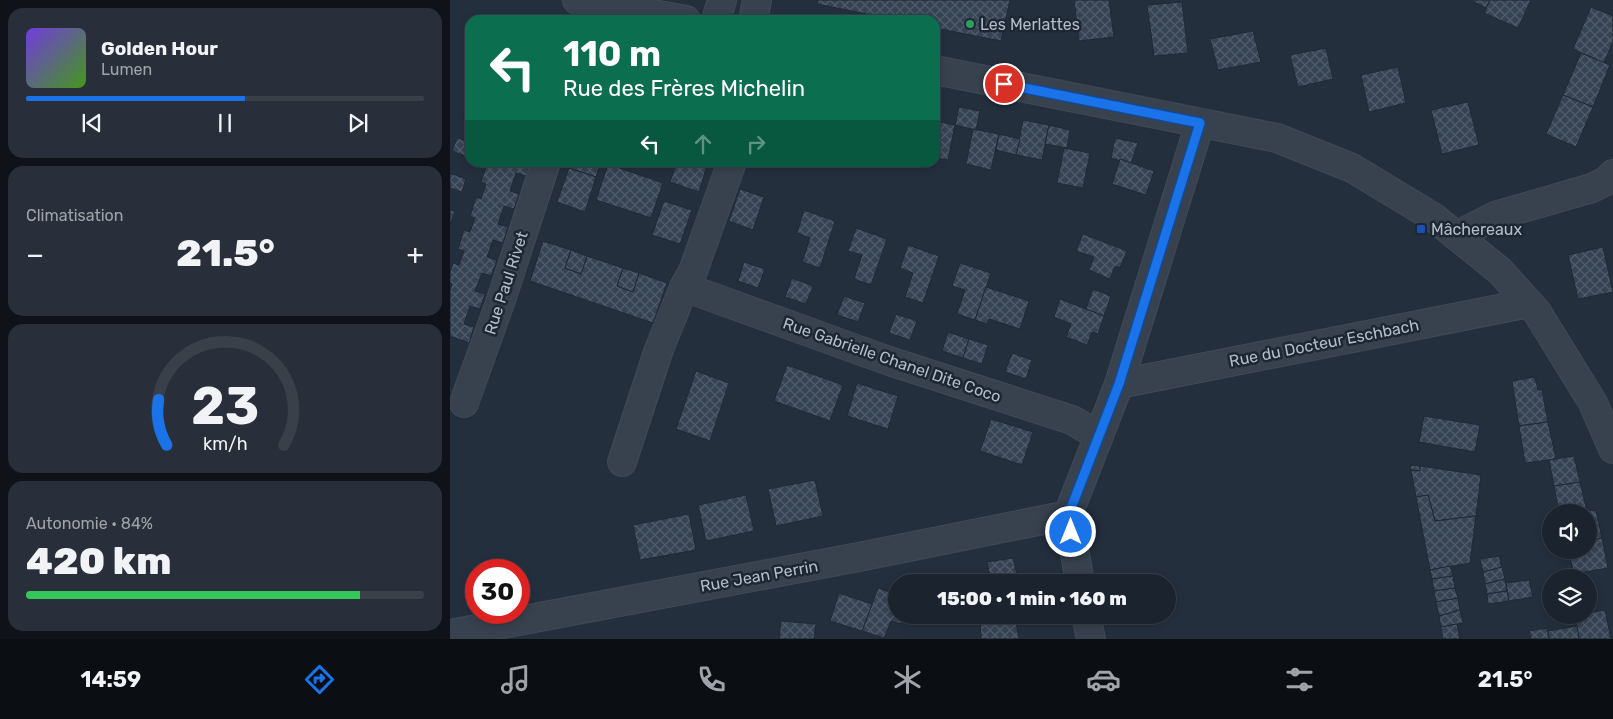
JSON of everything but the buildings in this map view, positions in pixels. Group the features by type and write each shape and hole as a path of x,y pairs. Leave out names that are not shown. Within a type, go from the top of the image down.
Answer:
{"street":[{"path":"718,15 722,0"},
{"path":"754,15 757,0"},
{"path":"591,8 638,5 670,15"},
{"path":"940,71 1276,138 1352,168 1433,217 1500,271 1537,312 1593,403 1613,449"},
{"path":"1079,574 1068,516 1119,384 1200,123"},
{"name":"Rue Paul Rivet","path":"464,404 501,300 544,167"},
{"path":"622,462 658,352 684,287 693,271 730,167"},
{"path":"1456,236 1495,216 1592,188 1606,181 1613,174"},
{"name":"Rue Gabrielle Chanel Dite Coco","path":"684,287 889,361 1072,420 1099,436"},
{"name":"Rue du Docteur Eschbach","path":"1119,384 1529,303"},
{"name":"Rue Jean Perrin","path":"450,634 1068,516"},
{"path":"1088,624 1090,639"}],"place":[{"name":"Les Merlattes","path":"970,24"},
{"name":"Mâchereaux","path":"1421,229"}],"route":[{"path":"1004,84 1200,123 1119,384 1068,516 1071,532"}]}
